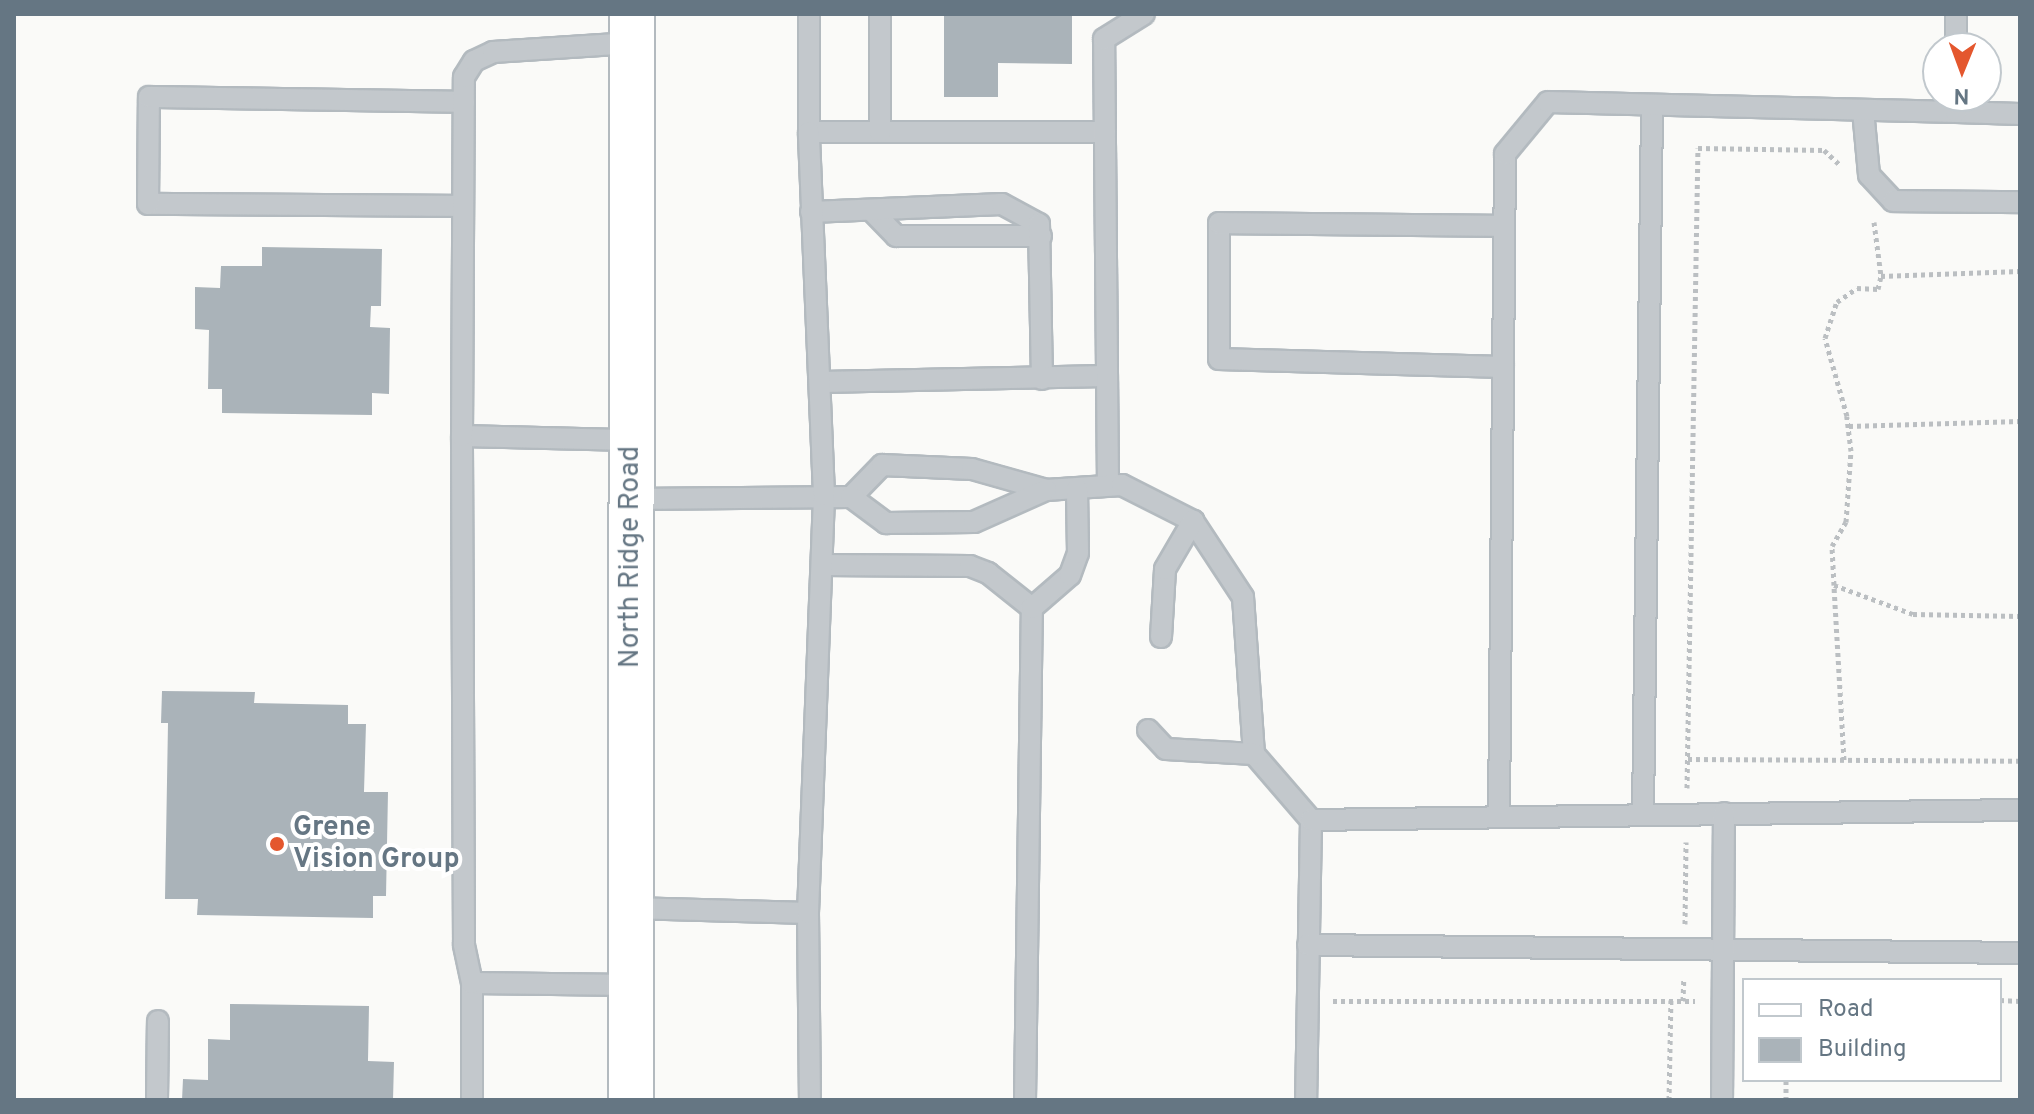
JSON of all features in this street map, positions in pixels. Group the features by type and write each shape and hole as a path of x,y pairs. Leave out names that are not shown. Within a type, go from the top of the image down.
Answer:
{"main road":[{"name":"North Ridge Road","path":"631,1100 632,29"}],"lane":[{"path":"809,14 811,212 824,495 808,913 810,1100"},
{"path":"880,14 880,132"},
{"path":"1108,485 1104,39 1144,14"},
{"path":"472,1100 472,983 464,944 464,77 474,61 493,52 632,29"},
{"path":"463,206 148,204 149,97 464,102"},
{"path":"1499,817 1505,154 1548,102 1863,110 1922,106"},
{"path":"1643,815 1652,105"},
{"path":"1863,110 1869,175 1893,201 2020,202"},
{"path":"809,132 1105,132"},
{"path":"811,212 1002,204 1039,224 1042,379"},
{"path":"872,211 896,236 1041,236"},
{"path":"1503,367 1219,359 1219,223 1504,226"},
{"path":"820,382 1107,376"},
{"path":"462,436 631,440"},
{"path":"851,497 882,465 972,469 1046,490 1122,485 1193,521 1243,597 1254,754 1311,820 1306,1100"},
{"path":"1025,1100 1032,608 1070,575 1078,553 1077,489"},
{"path":"631,499 824,495 851,497 886,523 974,522 1046,490"},
{"path":"1161,637 1165,569 1193,521"},
{"path":"822,565 970,566 988,573 1032,608"},
{"path":"1148,730 1166,749 1254,754"},
{"path":"1311,820 2020,810"},
{"path":"1722,1100 1724,813"},
{"path":"631,908 808,913"},
{"path":"1308,945 2020,953"},
{"path":"472,983 631,985"},
{"path":"157,1100 158,1021"}],"path":[{"path":"1683,1001 1698,148 1824,150 1841,166 1845,180"},
{"path":"1844,760 1832,546 1846,522 1850,480 1849,426 1825,338 1837,302 1857,288 1878,289 1881,276 1874,222 1864,214"},
{"path":"1881,276 2020,271"},
{"path":"1849,426 2020,421"},
{"path":"1834,585 1913,614 2020,616"},
{"path":"1688,759 2020,761"},
{"path":"1669,1100 1671,1000"},
{"path":"1332,1001 1724,1001"}],"building":[{"path":"944,14 1072,14 1072,64 998,63 998,97 944,97"},
{"path":"262,247 382,249 381,306 371,306 370,327 390,328 389,394 372,393 372,415 222,413 222,389 208,389 209,330 195,329 195,287 220,288 221,266 262,266"},
{"name":"Grene Vision Group","path":"162,691 255,692 254,703 348,705 348,724 366,724 364,792 388,792 386,896 373,896 373,918 197,915 198,899 165,899 168,723 161,723"},
{"path":"230,1004 369,1006 368,1061 394,1062 393,1100 182,1100 183,1079 208,1080 208,1039 230,1040"}],"place":[{"name":"Grene Vision Group","path":"277,844"}]}
